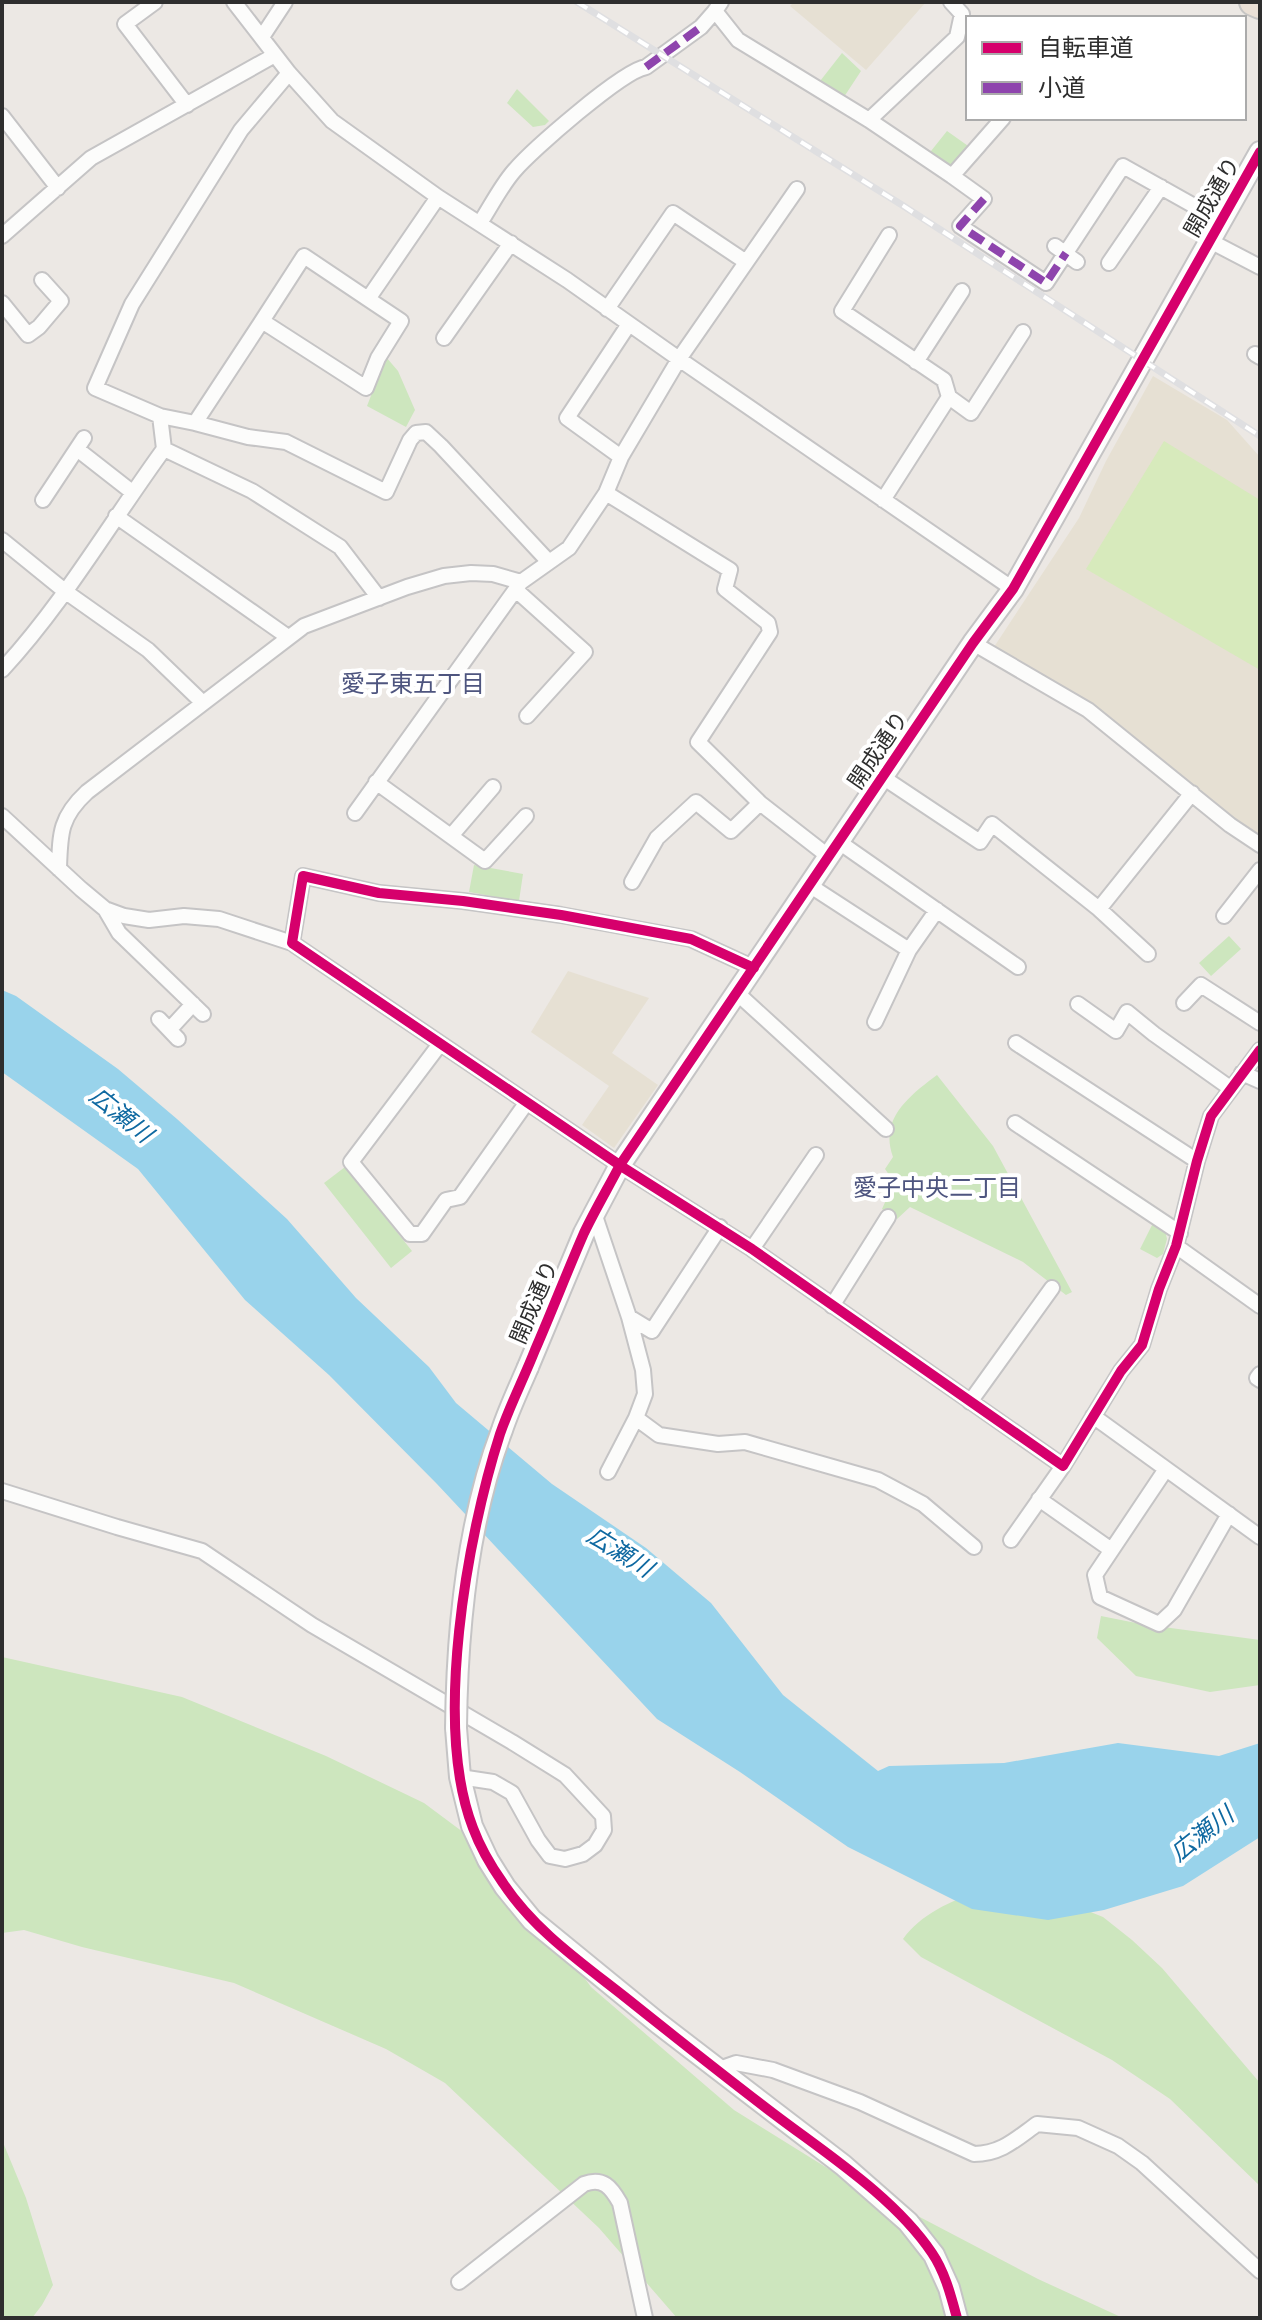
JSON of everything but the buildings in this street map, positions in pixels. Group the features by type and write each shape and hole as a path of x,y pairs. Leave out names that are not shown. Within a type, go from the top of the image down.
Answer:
{"highway":[{"path":"1253,2 1260,5"}],"street":[{"path":"155,2 125,24 187,105"},
{"path":"234,2 289,73 332,121 438,197 511,243 1013,589"},
{"path":"262,37 285,2"},
{"path":"869,120 963,41 962,14 951,2"},
{"path":"480,223 513,172 541,144 602,94 701,27 718,7 738,40 869,120 984,199 960,226 1046,283 1123,166 1221,221"},
{"path":"2,236 91,158 275,55"},
{"path":"289,73 241,130 132,304 95,388 160,416 248,437 286,442 386,492 410,440 416,433 426,432 549,562"},
{"path":"2,116 58,188"},
{"path":"952,176 1001,120"},
{"name":"開成通り","path":"957,2318 949,2288 934,2255 908,2222 843,2165 583,1964 532,1920 505,1887 472,1826 460,1777 456,1728 461,1618 476,1528 501,1431 594,1213 620,1165 973,643 1013,589 1260,152"},
{"path":"1109,263 1161,187"},
{"path":"355,813 518,586 569,548 606,493 621,457 679,359 797,189"},
{"path":"368,299 438,197"},
{"path":"607,309 673,213 746,262"},
{"path":"889,235 842,311 944,380 949,397 971,413 1023,332"},
{"path":"1210,241 1260,267"},
{"path":"444,338 511,243"},
{"path":"195,423 304,256 401,321 378,358 366,388 262,321"},
{"path":"2,303 28,335 61,301 42,280"},
{"path":"916,362 962,291"},
{"path":"621,457 567,418 629,324"},
{"path":"883,500 949,397"},
{"path":"2,670 66,592 164,449 160,416"},
{"path":"43,500 81,444 132,492"},
{"path":"164,449 252,491 340,547 379,598"},
{"path":"606,493 730,570 725,589 768,623 770,632 698,742 760,803 937,910 1018,967"},
{"path":"116,516 288,637"},
{"path":"2,540 66,592 148,650 202,702"},
{"path":"59,869 63,825 71,807 202,702 304,626 444,576 493,574 518,586 585,652 527,716"},
{"path":"973,643 1088,710 1230,825 1260,845"},
{"path":"884,778 980,842 992,824 1099,909 1148,954"},
{"path":"376,782 485,861 526,816"},
{"path":"451,836 493,787"},
{"path":"1099,909 1192,793"},
{"path":"632,882 657,838 696,802 731,831 760,803"},
{"path":"2,816 105,909 119,933 198,1009 169,1029"},
{"path":"1224,916 1260,870"},
{"path":"292,943 303,876 379,893 561,915 691,939 754,968"},
{"path":"809,885 909,950"},
{"path":"105,909 149,920 184,916 219,919 292,943 620,1165 720,1227 1063,1466"},
{"path":"875,1022 909,950 937,910"},
{"path":"1184,1003 1200,978 1260,1023"},
{"path":"737,993 886,1129"},
{"path":"1078,1004 1116,1031 1127,1012 1230,1088"},
{"path":"1016,1043 1197,1161"},
{"path":"440,1044 351,1162 410,1234 422,1234 446,1200 460,1197 527,1102"},
{"path":"1011,1540 1063,1466 1121,1371 1142,1345 1178,1239 1211,1116 1260,1050"},
{"path":"1242,1073 1260,1081"},
{"path":"1015,1123 1178,1239 1259,1304"},
{"path":"752,1249 816,1155"},
{"path":"594,1213 629,1317 643,1370 645,1394 608,1472"},
{"path":"832,1306 888,1217"},
{"path":"629,1317 652,1331 720,1227"},
{"path":"970,1402 1052,1288"},
{"path":"1260,1374 1257,1378 1260,1380"},
{"path":"1093,1416 1260,1537"},
{"path":"636,1418 659,1435 718,1444 745,1442 878,1480 923,1504 974,1547"},
{"path":"1166,1469 1095,1575 1100,1597 1159,1624 1174,1610 1229,1514"},
{"path":"2,1491 202,1551 312,1625 565,1775 603,1816 604,1830 595,1845 583,1854 565,1859 550,1856 512,1793 493,1782 460,1777"},
{"path":"1039,1499 1110,1549"},
{"path":"719,2069 736,2063 773,2070 860,2102 974,2154 990,2154 1037,2124 1078,2128 1118,2146 1142,2163 1260,2271"},
{"path":"459,2282 584,2184 601,2181 612,2189 620,2203 645,2318"}],"shaded area":[{"path":"794,2 926,2 866,70 790,6"},
{"path":"1153,376 1227,420 1260,457 1260,839 1106,715 994,647 1079,518"},
{"path":"568,971 649,998 612,1053 658,1085 614,1148 582,1125 609,1086 531,1032"}],"green space":[{"path":"842,53 861,71 842,100 817,85"},
{"path":"517,89 549,121 545,125 533,127 507,103"},
{"path":"947,131 971,148 957,164 946,168 927,156"},
{"path":"386,357 398,371 415,410 406,427 367,406"},
{"path":"1164,441 1260,500 1260,670 1086,569"},
{"path":"474,865 523,874 519,901 469,892"},
{"path":"1229,936 1241,949 1211,976 1199,963"},
{"path":"937,1075 993,1146 1072,1292 1066,1295 1023,1262 910,1207 897,1219 882,1209 894,1182 885,1169 893,1157 890,1131 893,1120 907,1100"},
{"path":"345,1167 412,1251 391,1268 324,1183"},
{"path":"1153,1223 1165,1230 1167,1239 1163,1254 1157,1258 1140,1249"},
{"path":"1101,1616 1260,1640 1260,1685 1210,1692 1136,1676 1097,1638"},
{"path":"2,1657 182,1697 326,1756 424,1803 475,1841 488,1860 528,1899 591,1987 734,2110 832,2171 1038,2279 1123,2318 677,2318 599,2228 445,2083 386,2049 234,1983 24,1930 2,1933"},
{"path":"1036,1890 1103,1917 1132,1940 1162,1968 1260,2083 1260,2186 1170,2099 1112,2060 921,1957 903,1939 927,1916 958,1899 985,1892"},
{"path":"2,2140 26,2198 53,2285 32,2318 2,2318"}],"water":[{"name":"広瀬川","path":"2,990 16,996 118,1069 177,1119 287,1219 356,1298 429,1367 456,1403 552,1484 646,1548 711,1603 783,1695 878,1771 889,1766 1004,1763 1118,1743 1219,1756 1260,1743 1260,1837 1183,1886 1104,1910 1048,1920 972,1909 848,1847 657,1719 437,1484 329,1375 245,1300 138,1169 2,1072"}],"railway":[{"path":"577,2 902,205 1260,436"}],"marked path":[{"path":"646,67 701,27"},
{"path":"984,199 960,226 1046,283 1066,253"}],"cycle path":[{"path":"957,2318 937,2260 899,2213 859,2178 560,1945 529,1916 499,1877 473,1828 461,1786 455,1685 466,1577 488,1476 504,1423 584,1233 620,1165 973,643 1013,589 1260,152"},
{"path":"754,968 691,939 561,915 379,893 303,876 292,943 624,1168 752,1249 1063,1466 1121,1371 1142,1345 1176,1246 1211,1116 1260,1050"}],"district":[{"name":"愛子東五丁目","path":"413,684"},
{"name":"愛子中央二丁目","path":"937,1188"}]}
